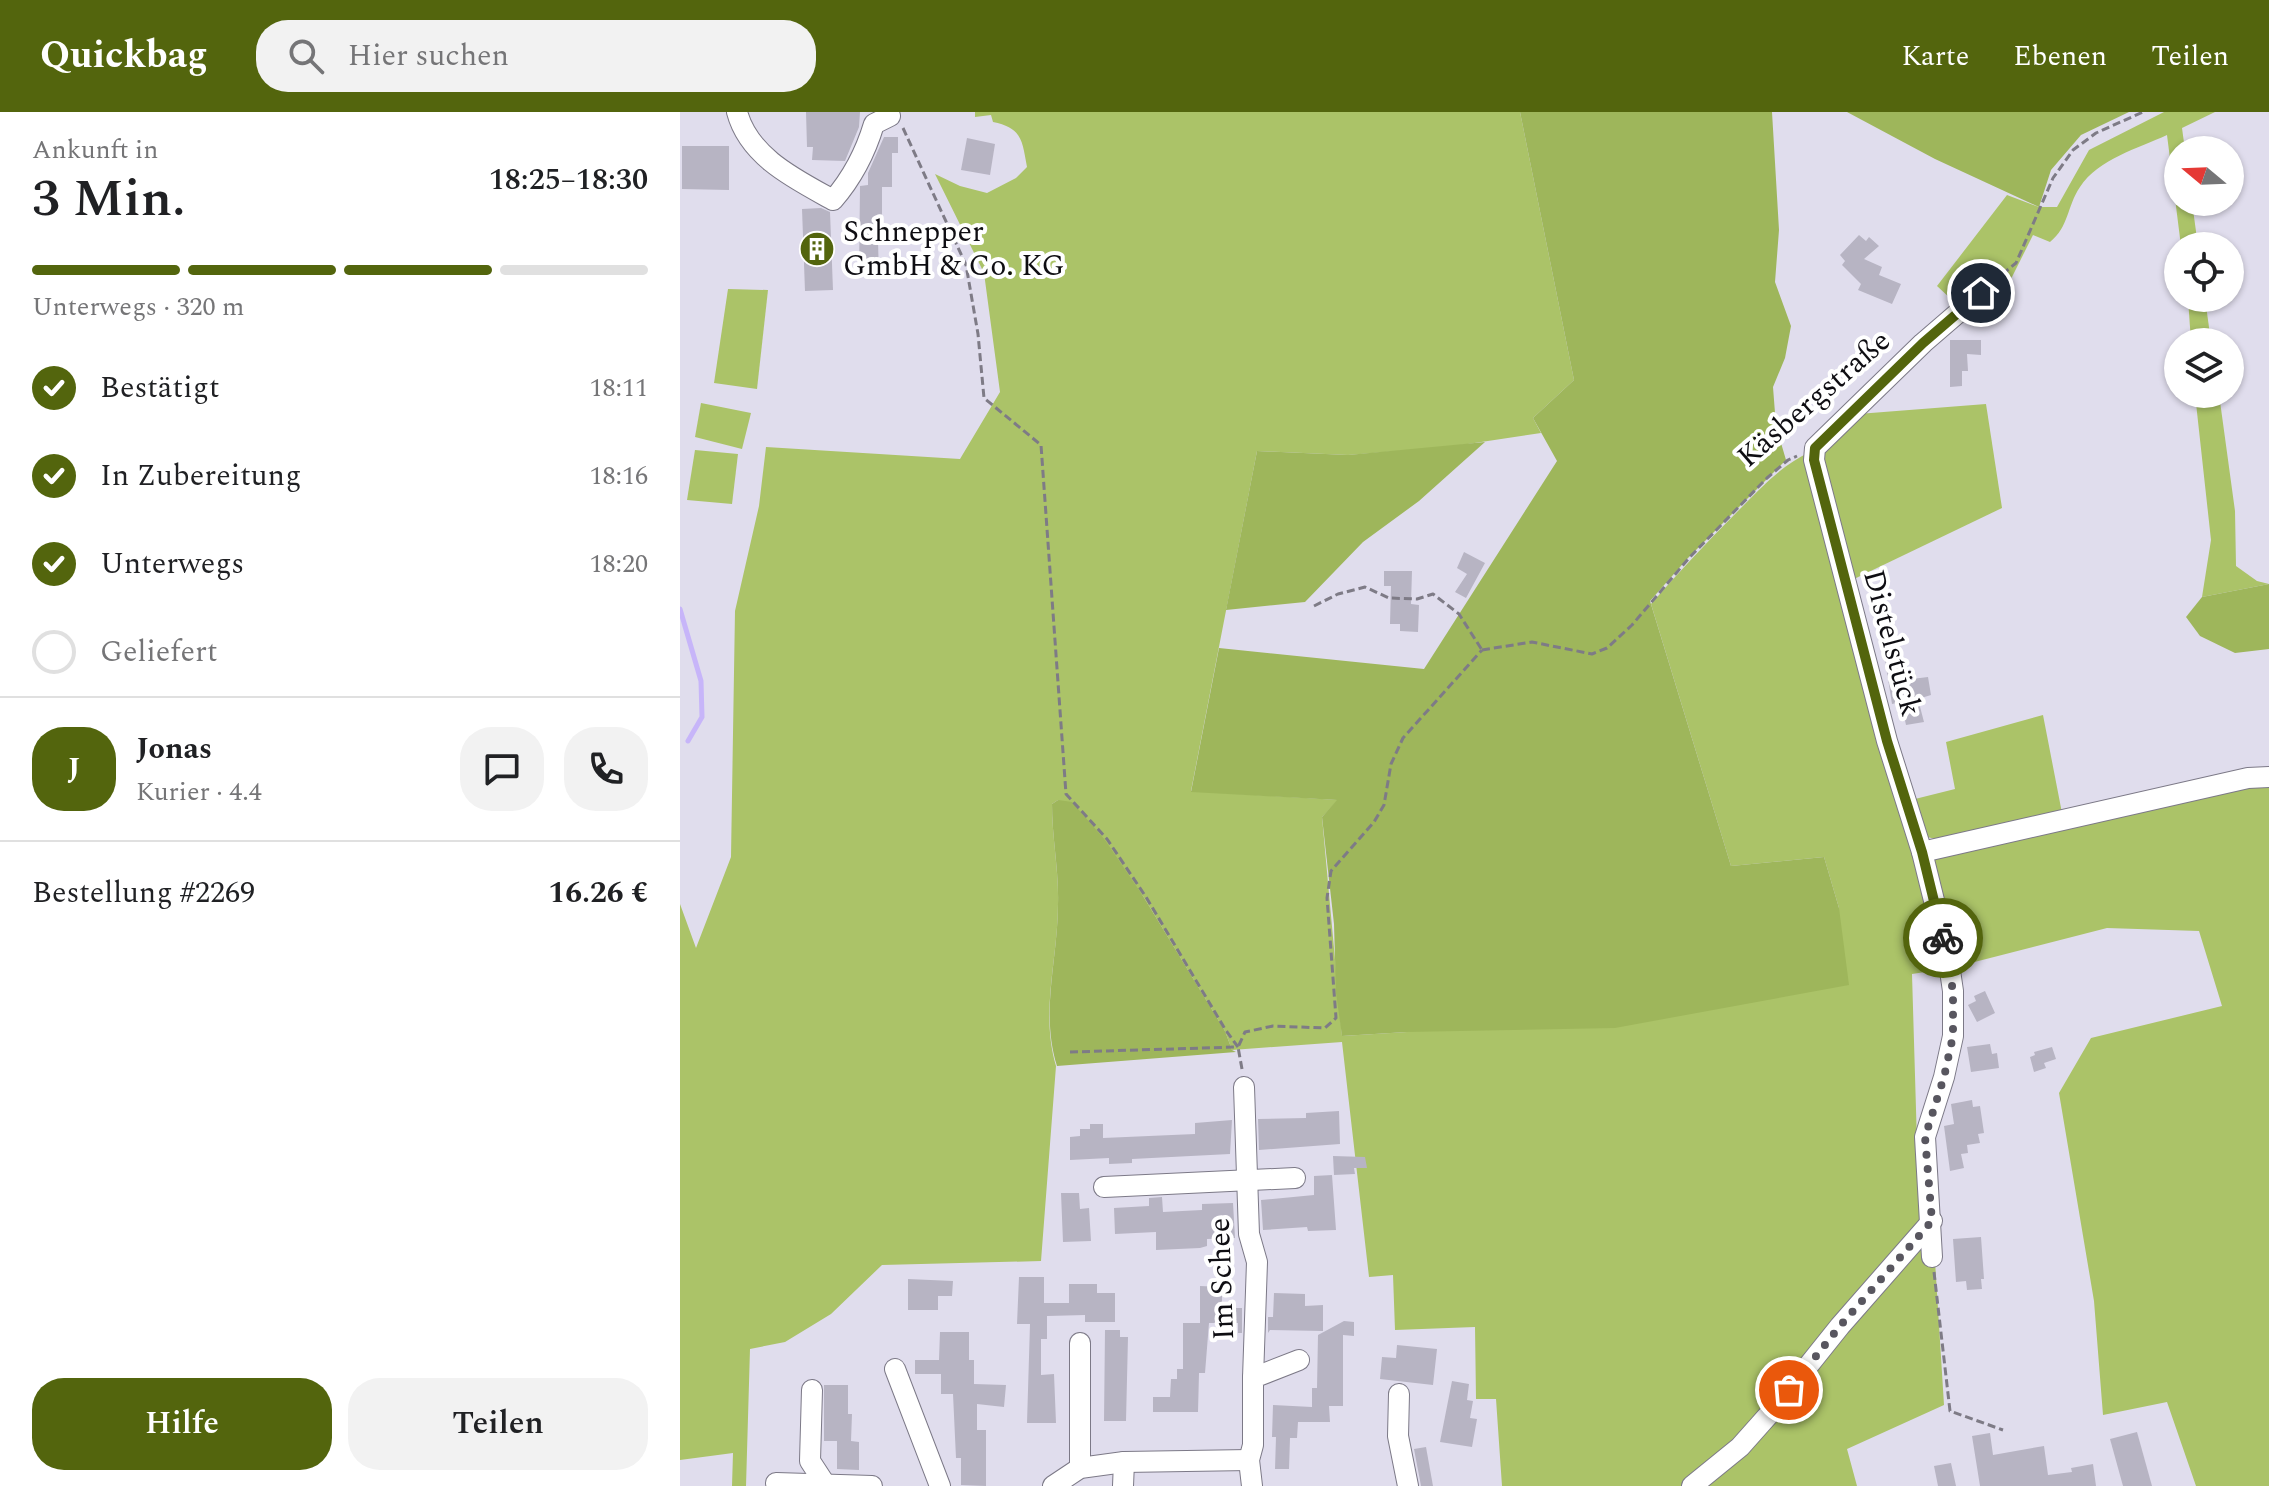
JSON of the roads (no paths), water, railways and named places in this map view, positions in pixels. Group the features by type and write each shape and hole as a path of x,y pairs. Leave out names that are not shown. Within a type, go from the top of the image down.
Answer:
{"street":[{"path":"737,112 741,127 774,167 833,200 852,178 874,124 890,116"},
{"name":"Käsbergstraße","path":"1815,448 1893,371 1981,293"},
{"name":"Distelstück","path":"1815,448 1814,460 1850,604 1887,741 1922,852 1948,957 1953,991 1953,1036 1925,1137 1932,1257"},
{"path":"1922,852 2248,778 2269,777"},
{"name":"Im Schee","path":"1244,1087 1249,1234 1257,1262 1253,1445 1249,1460 1252,1486"},
{"name":"Im Schee","path":"1104,1187 1295,1178"},
{"path":"1692,1486 1740,1447 1932,1221"},
{"path":"1080,1343 1080,1468"},
{"path":"1253,1378 1299,1360"},
{"path":"895,1369 940,1486"},
{"path":"812,1390 810,1461 825,1484"},
{"path":"1399,1394 1398,1436 1408,1486"},
{"path":"1053,1486 1080,1468 1124,1462 1249,1460"},
{"path":"1123,1486 1124,1462"},
{"path":"776,1483 872,1486"}],"waterway":[{"path":"680,609 701,681 702,717 688,741"}],"place":[{"name":"Schnepper GmbH & Co. KG","path":"817,249"}]}
